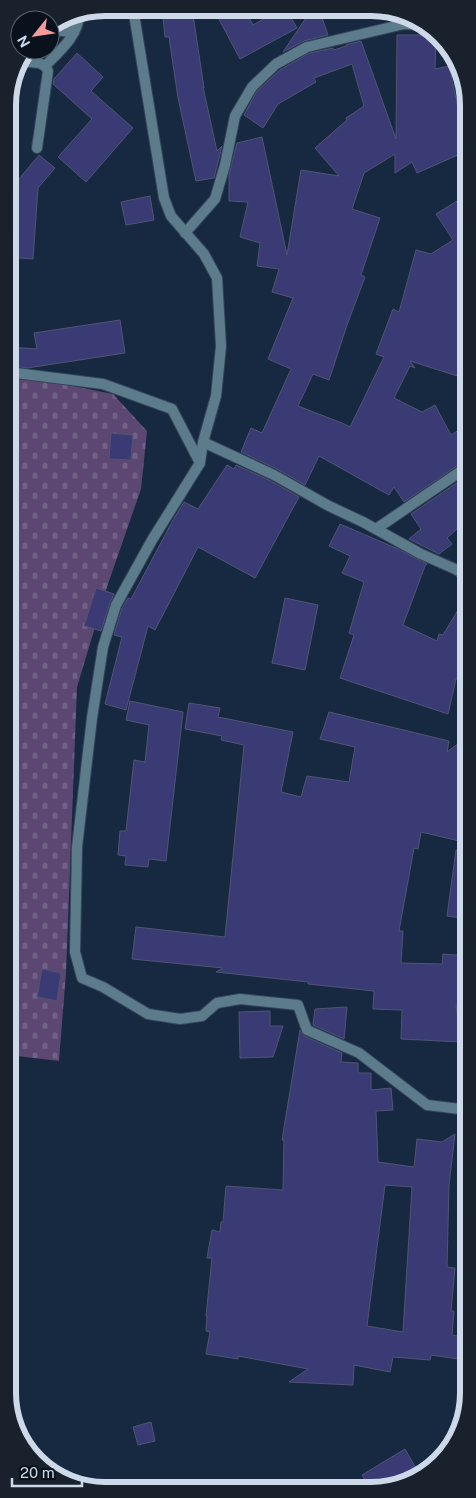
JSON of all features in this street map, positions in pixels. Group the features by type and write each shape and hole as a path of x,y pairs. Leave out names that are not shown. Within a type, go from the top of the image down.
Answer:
{"street":[{"path":"134,16 164,198 171,216 204,254 217,278 221,346 216,396 203,442 200,463 152,540 116,605 103,647 92,718 77,847 75,952 82,978 103,987 148,1014 180,1019 202,1016 217,1003 240,999 298,1005 307,1030 359,1053 427,1105 460,1109"},
{"path":"45,66 74,32 79,20"},
{"path":"185,233 215,199 225,165 235,116 252,87 276,64 306,47 407,24"},
{"path":"60,31 74,32"},
{"path":"28,62 39,63 45,66 48,71 37,148"},
{"path":"16,373 104,384 172,409 200,463"},
{"path":"203,442 274,475 329,506 460,572"},
{"path":"376,529 460,472"}],"green space":[{"path":"16,375 113,394 147,431 141,489 108,584 77,687 66,973 59,1061 16,1056"}],"building":[{"path":"163,16 193,16 203,87 217,151 222,146 214,178 196,181 178,98 169,37 165,37"},
{"path":"217,16 248,16 253,25 269,16 290,16 297,28 240,59"},
{"path":"307,16 321,16 328,35 304,41 283,52"},
{"path":"397,35 425,35 436,44 435,69 449,66 456,98 459,98 460,154 417,173 412,162 395,173 395,154 364,173 352,209 380,218 361,275 365,277 329,380 313,374 298,406 350,427 384,357 376,354 393,309 399,312 416,250 431,254 453,240 436,214 457,201 460,206 460,377 410,361 415,368 410,366 394,398 422,412 435,405 451,435 459,430 460,432 460,464 404,502 394,487 389,495 319,456 305,485 241,452 251,428 262,433 291,369 268,359 293,298 272,292 279,269 257,266 260,243 240,237 248,202 229,201 229,175 237,143 262,137 287,255 301,170 339,176 315,148 347,120 346,118 364,106 352,64 314,78 316,82 278,104 263,128 244,115 257,91 280,70 309,53 333,48 334,50 361,41 396,139"},
{"path":"77,53 103,77 91,91 133,128 86,182 58,157 92,119 53,84 54,79"},
{"path":"39,155 55,168 38,188 33,259 16,258 16,182"},
{"path":"150,196 154,220 126,225 121,202"},
{"path":"120,320 125,353 27,368 16,366 16,348 37,349 34,333"},
{"path":"111,433 133,435 131,460 109,459"},
{"path":"227,465 234,469 236,465 271,481 299,497 255,578 198,547 155,630 148,626 126,710 105,704 122,637 114,635 122,608 128,598 131,599 184,502 198,509"},
{"path":"458,482 460,486 460,526 447,538 452,544 439,554 409,539 421,529 411,514"},
{"path":"340,524 398,549 427,564 403,625 437,641 439,634 443,635 460,607 460,676 456,679 448,714 340,678 354,635 349,633 364,582 342,573 350,556 329,546"},
{"path":"96,588 114,594 101,631 84,626"},
{"path":"285,598 318,605 305,670 272,663"},
{"path":"130,701 183,712 166,861 149,859 148,867 125,865 126,856 118,855 120,831 126,831 134,760 145,762 149,725 126,720"},
{"path":"189,703 220,708 218,717 293,732 281,792 301,797 307,776 349,782 355,747 320,739 329,712 449,741 447,752 460,742 460,841 421,832 418,849 414,848 399,931 403,931 401,963 442,964 443,954 460,955 460,1005 456,1005 460,1042 401,1039 402,1010 373,1009 374,991 216,972 223,968 132,959 136,927 225,937 244,745 221,740 222,736 185,729"},
{"path":"456,850 460,850 460,918 447,916"},
{"path":"42,969 61,973 57,1001 37,997"},
{"path":"347,1007 344,1039 313,1025 315,1009"},
{"path":"270,1011 270,1026 283,1026 273,1057 240,1058 239,1012"},
{"path":"300,1030 304,1036 342,1053 341,1062 358,1063 358,1073 371,1073 371,1090 391,1088 393,1110 376,1111 378,1162 414,1167 417,1139 442,1142 455,1134 449,1185 447,1267 455,1268 451,1311 454,1311 452,1335 460,1336 460,1355 458,1359 431,1355 430,1360 393,1357 390,1372 354,1365 353,1385 289,1382 308,1369 238,1356 238,1359 206,1354 210,1332 206,1331 206,1316 212,1258 207,1258 212,1230 220,1232 221,1222 223,1222 226,1186 283,1190 284,1140 282,1140","holes":["385,1185 412,1187 403,1332 367,1326"]},
{"path":"151,1422 155,1441 138,1445 133,1427"},
{"path":"405,1449 416,1469 394,1479 383,1481 366,1482 362,1475"}]}
